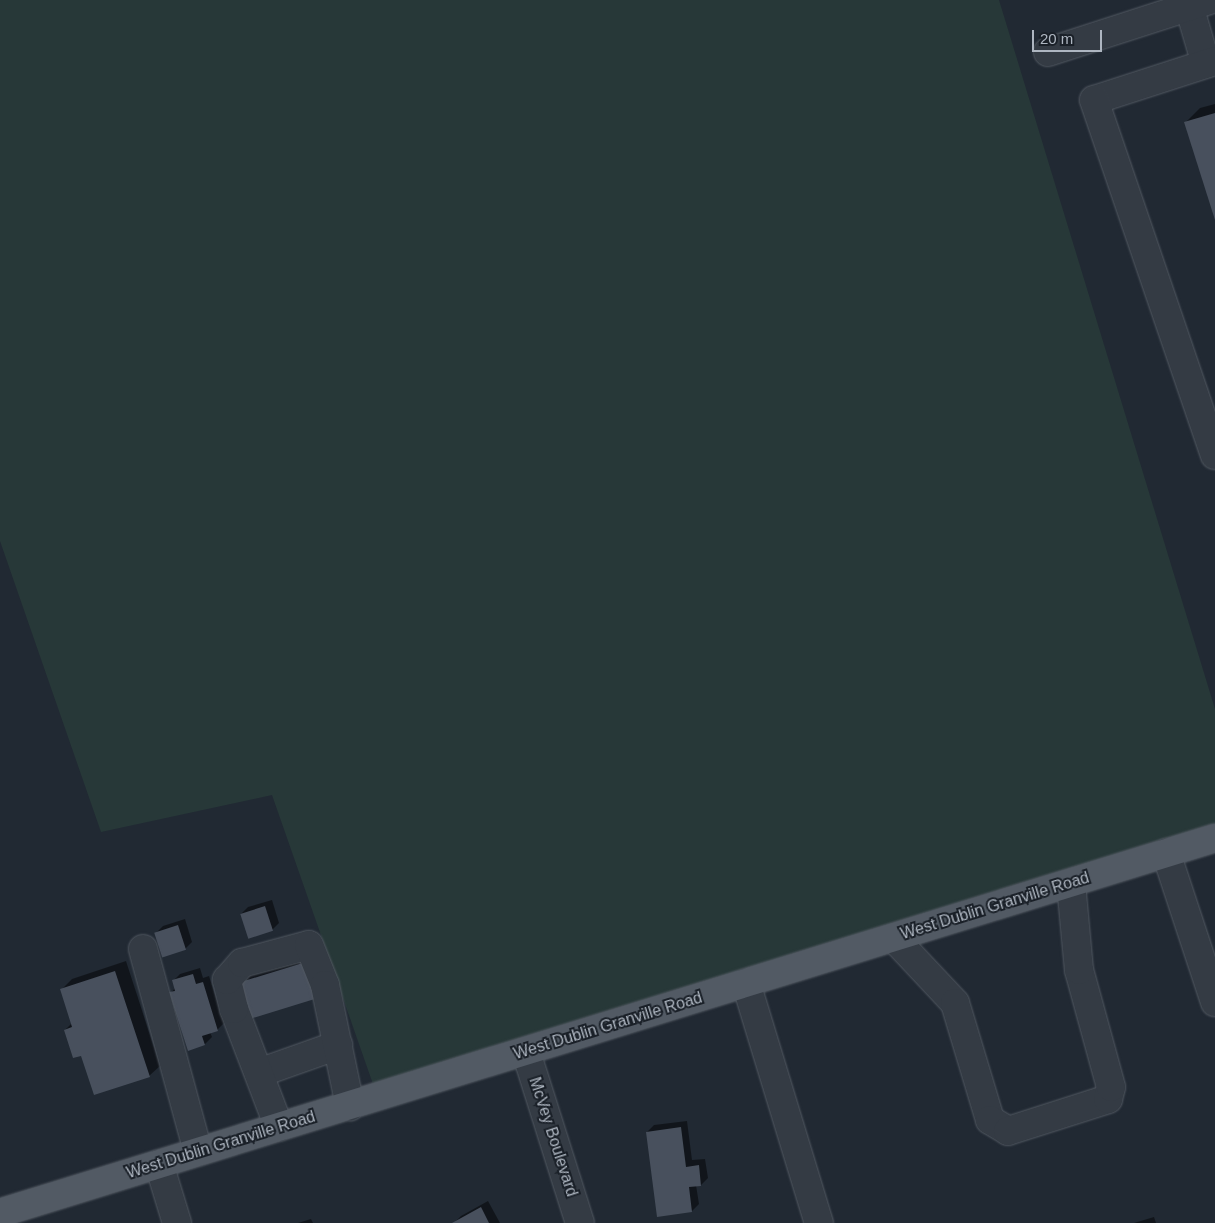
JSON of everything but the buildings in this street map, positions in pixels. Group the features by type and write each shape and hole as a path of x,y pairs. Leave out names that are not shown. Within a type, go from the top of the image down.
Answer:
{"main road":[{"name":"West Dublin Granville Road","path":"0,1213 1215,838"}],"street":[{"path":"1048,52 1199,3 1211,62 1094,100 1215,455"},
{"path":"1166,853 1206,946 1215,1002"},
{"path":"894,938 954,1003 990,1120 1008,1131 1108,1099 1111,1087 1079,970 1071,883"},
{"path":"279,1127 234,1009 227,980 242,963 310,945 325,985 350,1106"},
{"path":"143,949 198,1152"},
{"path":"746,984 819,1223"},
{"path":"258,1073 338,1045"},
{"name":"McVey Boulevard","path":"526,1052 580,1223"},
{"path":"159,1164 178,1223"}],"shaded area":[{"path":"0,0 999,0 1215,709 1215,826 374,1087 272,795 101,832 0,541"}]}
